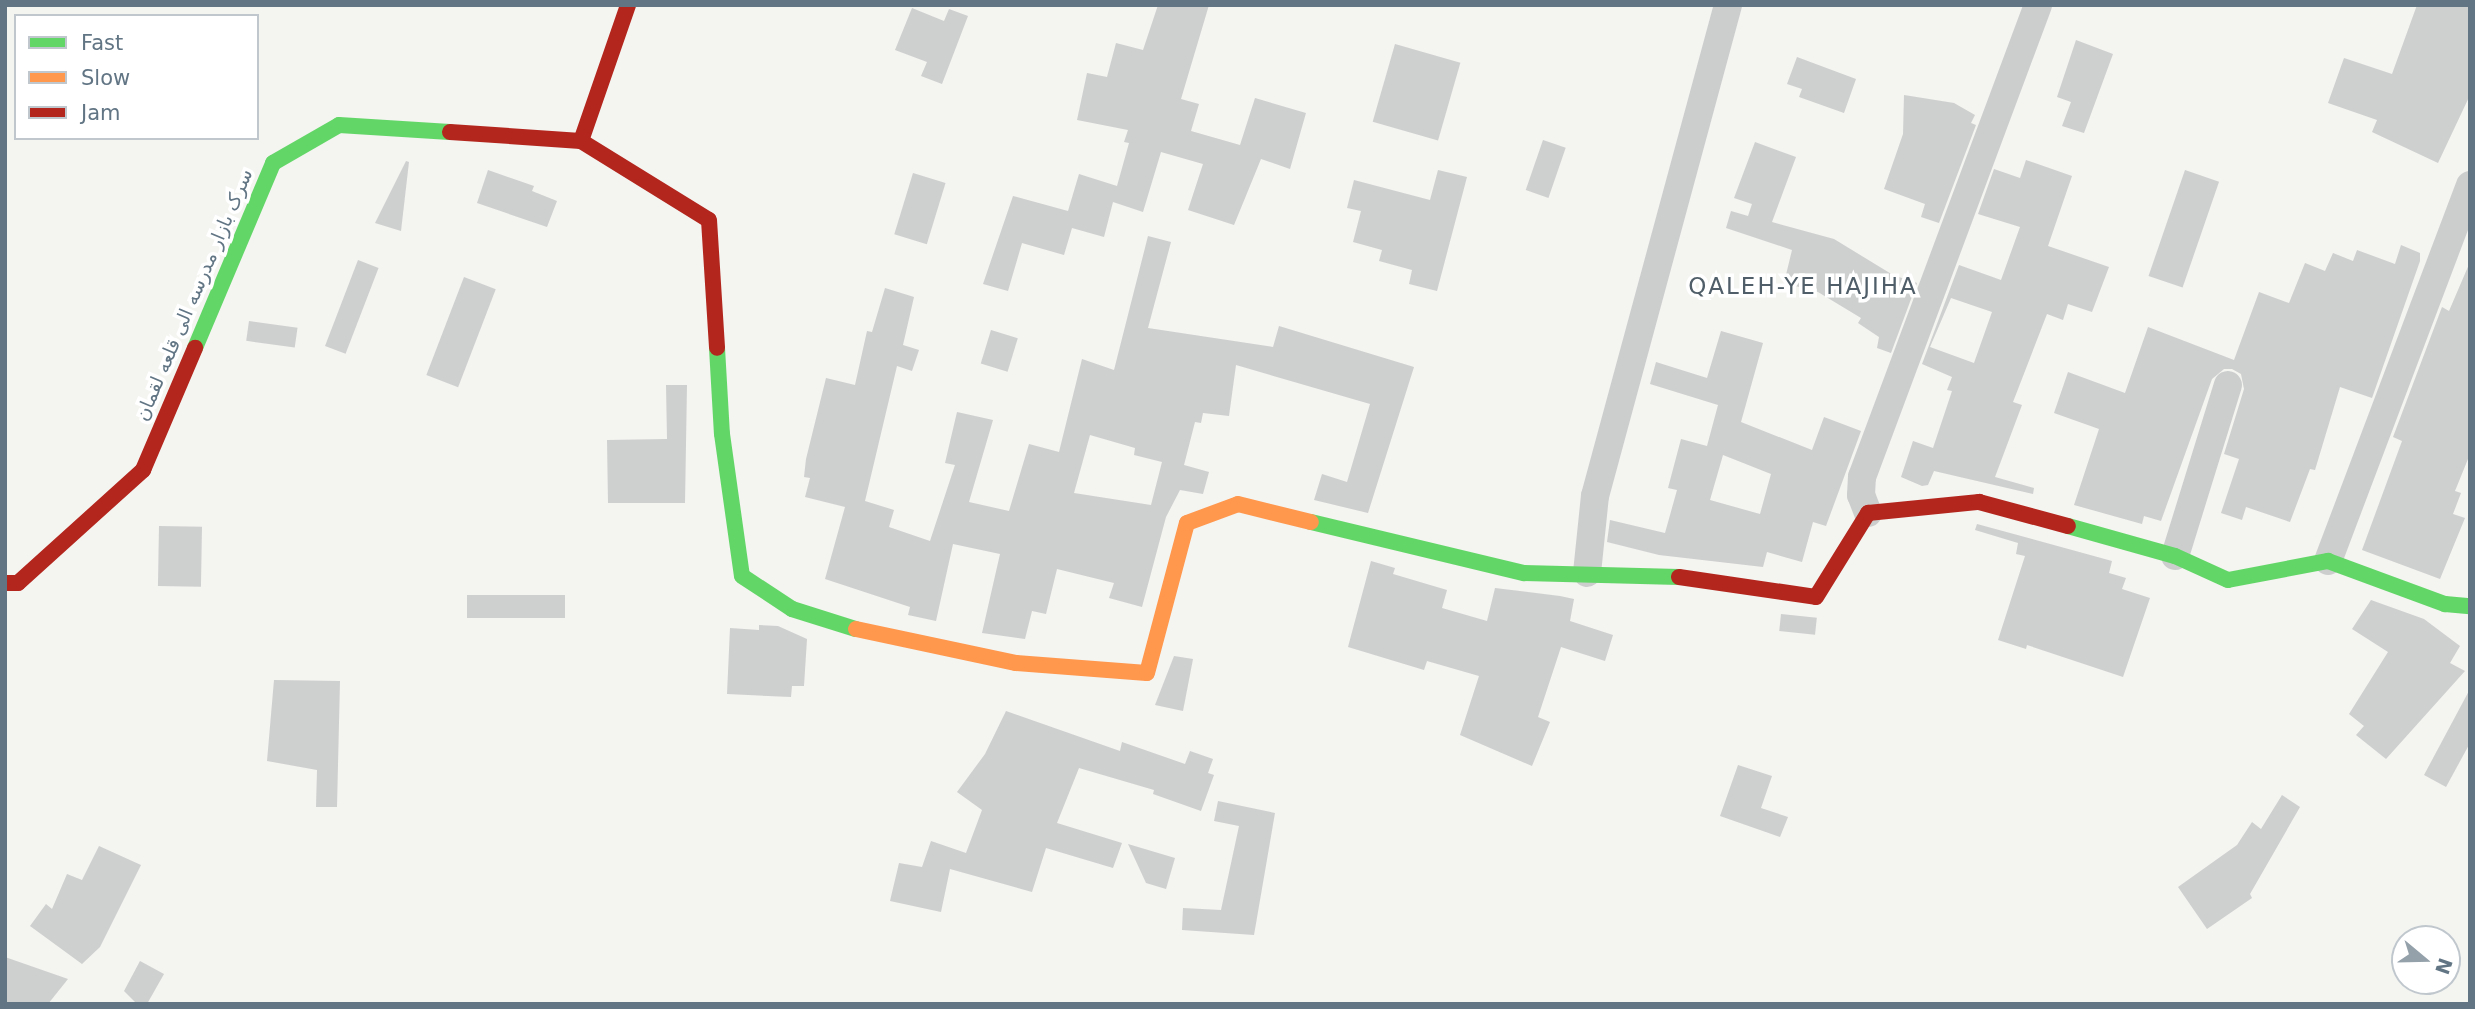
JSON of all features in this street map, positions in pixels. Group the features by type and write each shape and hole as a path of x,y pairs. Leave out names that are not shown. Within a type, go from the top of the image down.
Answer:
{"street":[{"path":"628,5 582,141 709,220 722,434 742,576 802,613 1016,663 1147,673 1187,523 1238,505 1524,573 1677,577 1816,597 1868,513"},
{"path":"1587,573 1595,496 1728,5"},
{"path":"1868,513 1861,495 1862,477 2038,5"},
{"name":"سرک بازار مدرسه الی قلعه لقمان","path":"5,583 18,583 143,470 272,163 339,125 582,141"},
{"path":"2328,561 2470,186"},
{"path":"2175,556 2228,385"},
{"path":"1868,513 1979,502 2175,556 2228,580 2328,561 2445,604 2470,606"}],"building":[{"path":"1158,5 1209,5 1181,99 1199,104 1191,131 1240,145 1255,98 1306,113 1290,169 1261,159 1234,225 1188,210 1203,164 1161,152 1143,212 1113,202 1104,237 1072,228 1064,255 1022,243 1008,291 983,284 1013,196 1068,211 1079,174 1117,186 1129,143 1124,142 1128,130 1077,120 1087,73 1107,77 1116,43 1143,50"},
{"path":"2417,5 2470,5 2470,95 2438,163 2372,132 2377,120 2328,103 2344,58 2392,74"},
{"path":"912,8 944,21 949,9 968,16 942,84 921,76 927,62 895,50"},
{"path":"2076,40 2113,54 2084,133 2062,126 2071,102 2057,97"},
{"path":"1395,44 1460,63 1438,141 1373,122"},
{"path":"1797,57 1856,79 1844,113 1799,97 1802,89 1787,84"},
{"path":"1904,95 1954,103 1975,115 1971,123 1976,125 1939,223 1921,217 1925,204 1884,189 1903,134"},
{"path":"1543,140 1566,148 1548,198 1526,190"},
{"path":"1755,142 1796,157 1772,222 1834,239 1893,275 1917,283 1891,353 1877,348 1879,337 1858,323 1861,318 1818,292 1784,283 1792,250 1726,228 1731,211 1748,216 1752,204 1734,198"},
{"path":"2026,160 2072,176 2048,246 2109,267 2092,312 2068,304 2063,320 2047,314 2013,402 2022,405 1995,477 2034,488 2033,494 1934,471 1928,485 1922,486 1901,477 1913,441 1933,448 1952,391 1947,390 1952,377 1922,364 1959,265 2001,280 2020,227 1978,214 1994,169 2020,178","holes":["1951,298 1992,312 1974,363 1930,347"]},
{"path":"406,161 409,162 401,231 375,223"},
{"path":"488,170 534,186 532,191 557,201 547,227 477,203"},
{"path":"1438,170 1467,177 1437,291 1409,284 1412,270 1379,261 1382,250 1353,242 1361,211 1347,208 1354,180 1430,200"},
{"path":"2185,170 2219,182 2183,288 2149,276"},
{"path":"913,173 946,183 927,244 894,234"},
{"path":"1148,236 1171,242 1148,328 1273,347 1279,326 1414,367 1368,513 1314,500 1322,474 1347,482 1370,404 1236,365 1229,416 1203,413 1201,423 1195,422 1184,465 1209,472 1203,494 1180,490 1166,517 1142,607 1109,598 1114,583 1057,569 1046,614 1032,611 1025,639 982,633 1000,554 953,544 936,621 908,615 910,607 825,579 845,507 805,497 810,478 804,477 806,459 826,378 855,385 867,331 872,332 885,288 914,297 903,345 919,350 912,371 897,366 865,501 894,510 889,527 930,541 955,465 945,463 957,412 993,420 969,502 1009,511 1029,444 1059,452 1082,359 1114,370","holes":["1090,435 1135,448 1134,455 1162,462 1151,505 1074,493"]},
{"path":"2401,245 2420,253 2420,261 2372,398 2340,387 2315,470 2310,469 2290,522 2246,507 2242,520 2221,513 2239,459 2224,454 2244,389 2241,374 2232,369 2224,369 2212,379 2161,521 2144,516 2142,524 2074,505 2099,429 2054,413 2068,372 2125,393 2148,327 2234,360 2259,292 2289,303 2305,263 2325,271 2333,253 2353,261 2357,250 2395,264"},
{"path":"358,260 379,268 346,354 325,346"},
{"path":"2470,262 2470,454 2455,491 2461,493 2453,514 2465,518 2440,579 2362,550 2402,441 2393,437 2442,307 2449,311"},
{"path":"464,277 496,289 458,387 426,375"},
{"path":"249,321 298,328 295,348 246,341"},
{"path":"991,330 1018,338 1008,372 981,363"},
{"path":"1721,331 1763,343 1741,422 1812,450 1824,417 1861,431 1826,526 1813,522 1802,562 1767,552 1763,567 1659,555 1607,542 1610,520 1665,533 1677,490 1668,488 1681,439 1707,446 1718,405 1650,384 1656,362 1707,378","holes":["1723,455 1771,474 1760,514 1710,500"]},
{"path":"666,385 687,385 685,503 608,503 607,440 667,439"},
{"path":"1977,524 2112,561 2109,573 2126,578 2122,589 2150,598 2123,677 2027,645 2026,649 1998,640 2025,556 2016,554 2018,543 1975,530"},
{"path":"159,526 202,527 201,587 158,586"},
{"path":"1371,561 1395,568 1393,574 1447,590 1442,608 1487,621 1495,588 1560,596 1574,599 1570,621 1613,635 1605,661 1561,647 1538,717 1550,722 1532,766 1460,735 1479,676 1427,661 1424,670 1348,647"},
{"path":"467,595 565,595 565,618 467,618"},
{"path":"2371,600 2424,619 2460,646 2450,663 2465,671 2386,759 2356,735 2364,726 2349,714 2388,652 2352,629"},
{"path":"1781,614 1817,618 1815,635 1779,631"},
{"path":"759,625 778,626 807,639 804,686 792,686 791,697 727,694 730,628 759,630"},
{"path":"1174,656 1193,659 1183,711 1155,705"},
{"path":"274,680 340,681 337,807 316,807 317,770 267,761"},
{"path":"2470,689 2470,743 2446,787 2424,775"},
{"path":"1006,711 1120,751 1122,742 1185,764 1190,751 1213,759 1208,773 1214,775 1201,811 1153,794 1154,790 1079,768 1057,823 1122,843 1113,868 1046,848 1032,892 950,869 941,912 890,901 899,863 922,867 931,841 966,853 982,810 957,792 985,754"},
{"path":"1738,765 1772,776 1761,808 1788,817 1780,837 1720,816"},
{"path":"2282,795 2300,807 2250,894 2252,898 2207,929 2178,887 2237,845 2252,822 2261,829"},
{"path":"1218,801 1275,813 1254,935 1182,930 1183,908 1221,910 1239,826 1214,821"},
{"path":"1128,844 1175,858 1166,889 1146,883"},
{"path":"99,846 141,865 100,947 82,964 30,926 46,904 52,909 67,874 82,880"},
{"path":"5,957 68,979 48,1004 5,1004"},
{"path":"140,961 164,974 147,1004 137,1004 124,991"}],"traffic: fast":[{"path":"195,348 273,163 339,125 450,132"},
{"path":"717,348 722,434 742,576 792,609 856,629"},
{"path":"1311,522 1524,573 1679,577"},
{"path":"2068,526 2175,556 2228,580 2328,561 2445,604 2470,606"}],"traffic: slow":[{"path":"856,629 1016,663 1147,673 1187,523 1238,504 1311,522"}],"traffic: jam":[{"path":"450,132 581,141 628,5"},
{"path":"581,141 709,220 717,348"},
{"path":"5,583 18,583 143,470 195,348"},
{"path":"1679,577 1816,597 1868,513 1979,502 2068,526"}],"district":[{"name":"QALEH-YE HAJIHA","path":"1803,286"}]}
